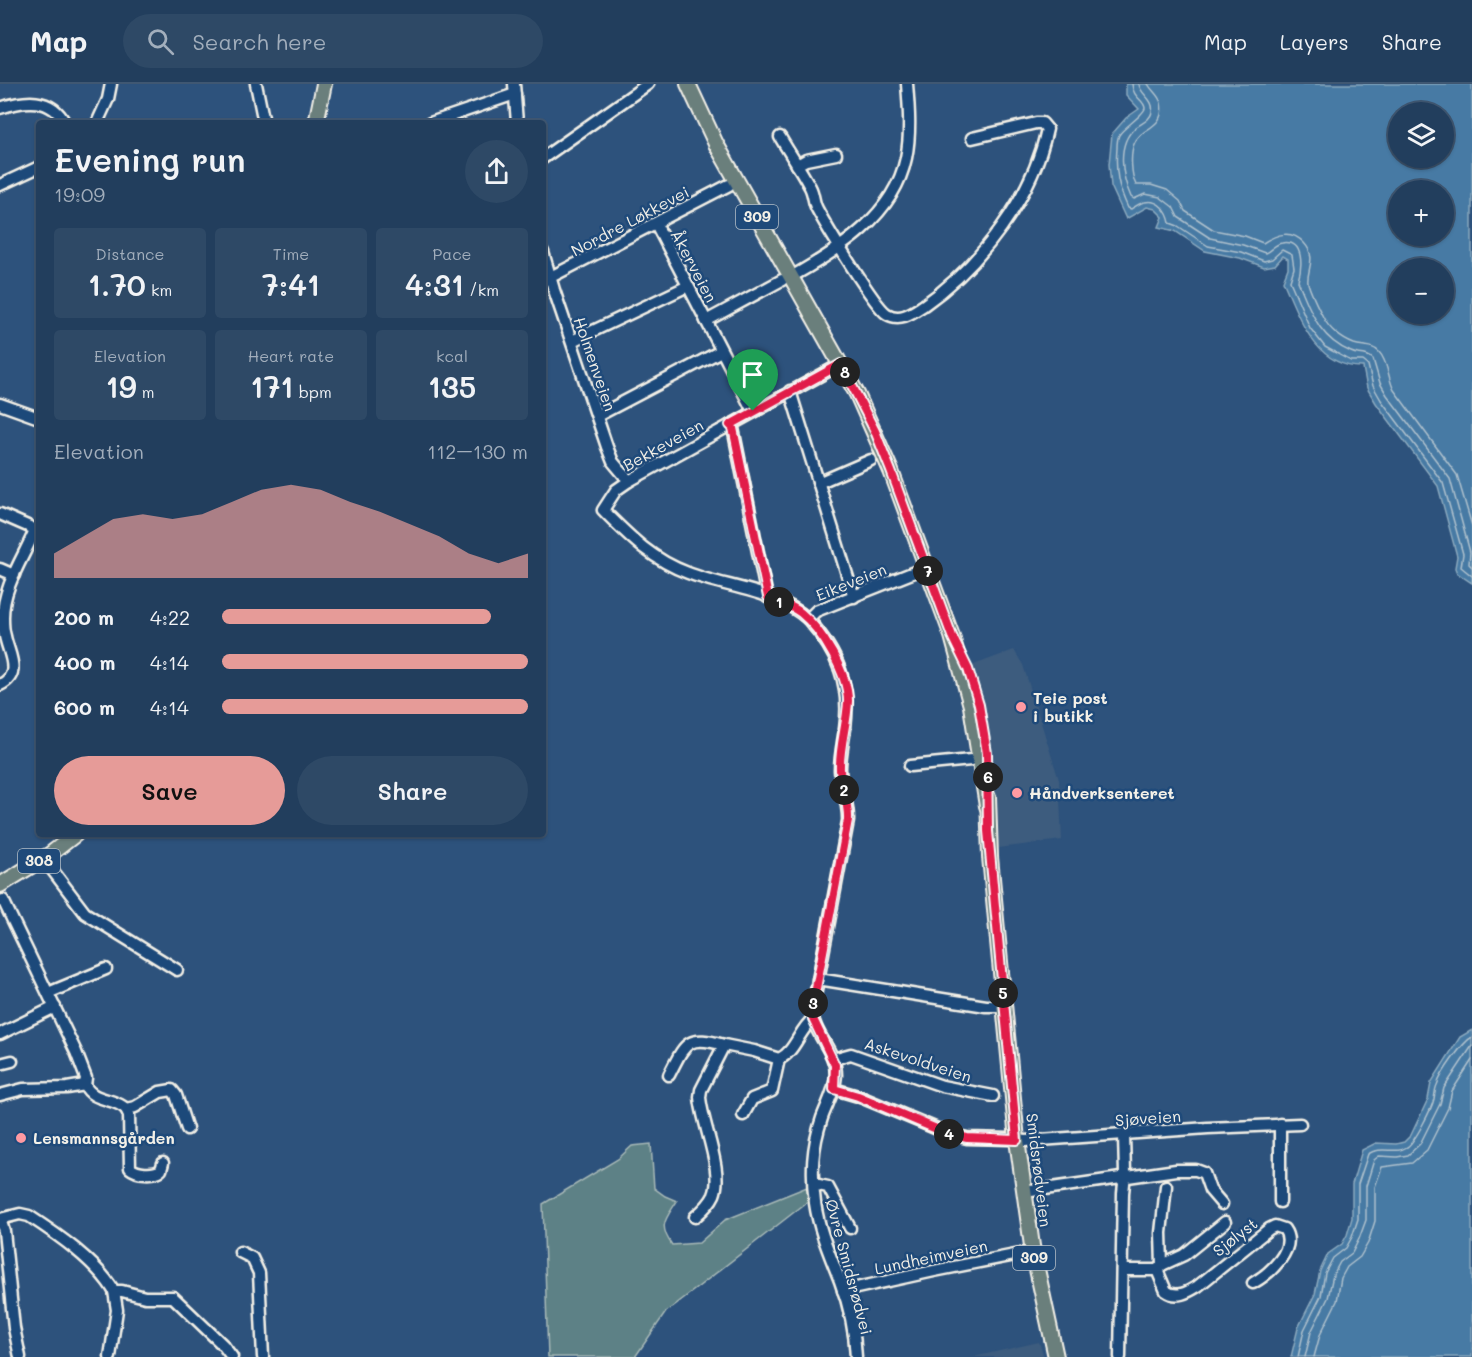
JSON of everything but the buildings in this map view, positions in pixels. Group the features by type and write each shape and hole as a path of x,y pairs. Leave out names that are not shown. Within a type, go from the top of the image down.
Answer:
{"main road":[{"path":"317,120 324,84"},
{"name":"Smidsrødveien","path":"688,84 716,144 787,278 841,364 879,441 952,636 972,679 982,718 987,753 987,806 1017,1140 1032,1246 1056,1357"},
{"name":"308","path":"0,885 44,859 72,837"}],"street":[{"path":"99,120 108,99 111,84"},
{"path":"256,84 263,120"},
{"path":"546,156 648,84"},
{"name":"Åkerveien","path":"706,321 841,248 878,213 902,172 906,158 909,126 907,84"},
{"path":"438,120 515,89 517,120"},
{"path":"0,108 20,102 43,104 58,111 63,120"},
{"path":"780,137 812,191 817,209 841,248 879,307 896,318 905,316 946,287 980,254 1014,206 1036,162 1047,129 1045,125 1038,122 972,138"},
{"path":"797,165 806,160 836,154"},
{"path":"0,185 36,168"},
{"name":"Nordre Løkkevei","path":"546,280 729,185"},
{"name":"Åkerveien","path":"656,224 753,411"},
{"name":"Holmenveien","path":"546,280 572,341 613,462 629,481"},
{"path":"572,341 688,286"},
{"path":"597,416 721,351"},
{"name":"Bekkeveien","path":"603,510 616,490 629,481 841,364"},
{"path":"790,391 854,597"},
{"path":"0,404 36,415"},
{"path":"730,425 733,428 744,476 768,597"},
{"path":"818,483 871,460"},
{"name":"Eikeveien","path":"603,510 644,550 661,561 704,579 768,597 790,606 808,620 816,611 927,567"},
{"path":"0,514 36,530"},
{"path":"0,685 10,678 13,666 4,634 5,598 36,532"},
{"path":"0,569 14,575"},
{"path":"743,1114 752,1100 771,1091 779,1059 788,1053 803,1028 813,1019 812,1012 848,820 847,800 840,772 848,695 836,662 808,620"},
{"path":"909,766 971,760"},
{"path":"44,859 85,913 177,970"},
{"path":"3,900 84,1072 85,1085 91,1094 118,1103 126,1109 129,1115 130,1168 137,1172 155,1172 160,1170 162,1163"},
{"path":"48,993 106,969"},
{"path":"818,979 979,1005 1004,1006"},
{"path":"0,1034 55,1007"},
{"name":"Øvre Smidsrødvei","path":"813,1019 833,1059 836,1075 834,1089 813,1147 815,1204 820,1228 843,1291 855,1341 856,1357"},
{"path":"669,1075 680,1053 690,1042 706,1040 779,1059"},
{"path":"695,1217 710,1201 715,1191 714,1162 700,1097 701,1090 724,1046"},
{"name":"Askevoldveien","path":"833,1059 851,1054 942,1086 967,1093 993,1096"},
{"path":"0,1064 12,1060"},
{"path":"0,1095 23,1089 77,1088 85,1085"},
{"name":"Sjøveien","path":"834,1089 858,1096 946,1133 967,1138 1026,1141 1300,1124"},
{"path":"126,1109 135,1107 160,1092 172,1090 176,1095 187,1129"},
{"path":"1280,1124 1280,1202"},
{"path":"1120,1357 1124,1135"},
{"name":"Sjølyst","path":"1082,1184 1176,1170 1202,1171 1210,1190 1222,1204"},
{"name":"Øvre Smidsrødvei","path":"814,1184 828,1187 850,1228"},
{"name":"Smidsrødveien","path":"1031,1191 1082,1184"},
{"path":"1159,1268 1166,1186"},
{"path":"20,1357 14,1328 4,1231 0,1219 20,1214 29,1216 75,1250 107,1280 114,1290 117,1310 110,1357"},
{"name":"Sjølyst","path":"1122,1270 1159,1268 1184,1255 1225,1222"},
{"name":"Sjølyst","path":"1159,1268 1166,1291 1175,1295 1185,1293 1198,1286 1269,1229 1275,1226 1284,1229 1288,1235 1284,1256 1253,1283"},
{"path":"240,1252 252,1258 259,1273 263,1357"},
{"name":"Lundheimveien","path":"843,1291 1025,1254"},
{"path":"114,1290 145,1297 173,1297 223,1345 232,1357"}],"shaded area":[{"path":"1014,650 1023,665 1059,780 1062,840 998,848 987,724 971,666"},
{"path":"1039,1342 1044,1357 973,1357"}],"green space":[{"path":"651,1144 654,1188 677,1201 664,1227 672,1245 699,1243 725,1220 807,1187 811,1199 666,1312 635,1357 548,1357 543,1204 618,1159 632,1146"}],"water":[{"path":"1126,84 1472,84 1472,583 1457,573 1455,568 1457,556 1438,486 1376,403 1367,388 1363,367 1346,365 1332,359 1311,338 1303,324 1283,281 1288,268 1288,259 1283,256 1275,265 1264,267 1240,258 1205,251 1175,231 1159,227 1163,217 1155,209 1147,207 1126,219 1111,186 1109,164 1112,134 1126,118 1139,109 1126,95"},
{"path":"1472,1030 1472,1357 1291,1357 1298,1328 1315,1294 1320,1271 1328,1254 1342,1244 1347,1235 1352,1218 1352,1184 1362,1150 1376,1143 1404,1142 1411,1135 1428,1099 1431,1083 1460,1037"}],"place":[{"name":"Teie post i butikk","path":"1021,707"},
{"name":"Håndverksenteret","path":"1017,793"},
{"name":"Lensmannsgården","path":"21,1138"}],"route":[{"path":"841,364 875,431 952,636 968,669 982,718 987,753 988,831 1017,1140 967,1138 946,1133 858,1096 834,1089 835,1065 828,1047 817,1030 812,1012 848,820 840,762 848,695 836,662 812,624 800,612 768,597 744,476 733,428 730,425 753,411 841,364"}]}
